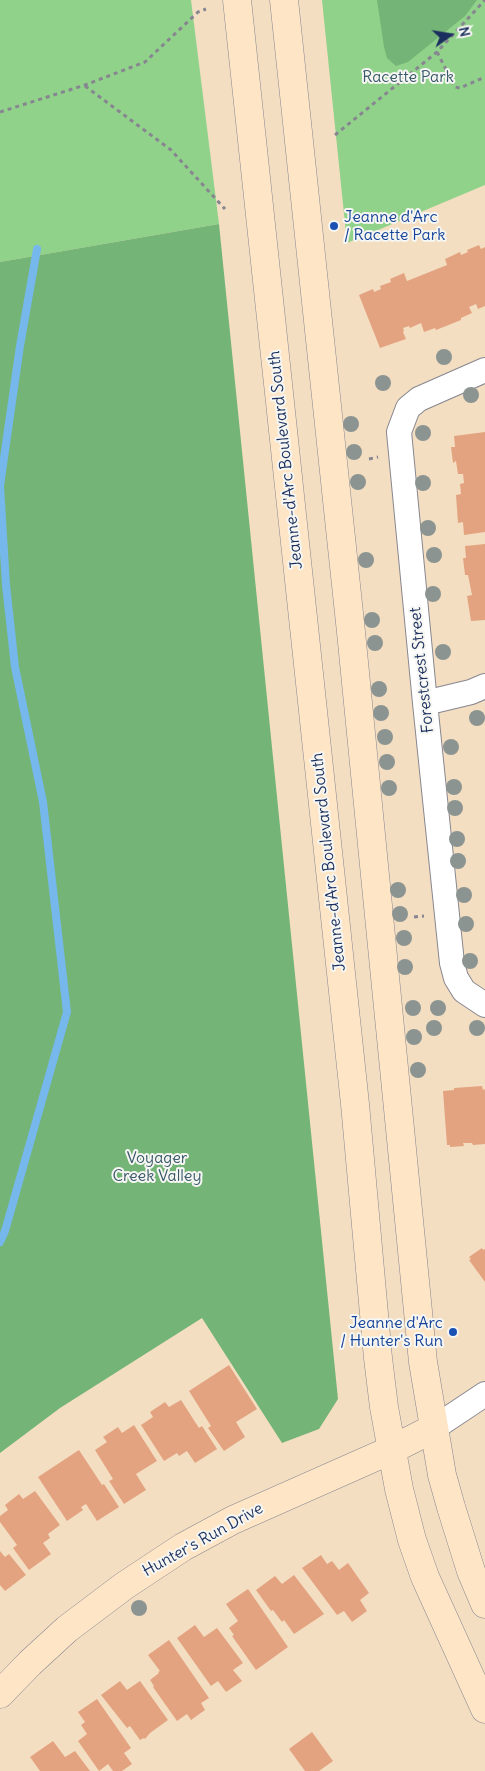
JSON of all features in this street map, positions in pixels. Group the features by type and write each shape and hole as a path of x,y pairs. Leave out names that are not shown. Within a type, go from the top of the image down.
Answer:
{"main road":[{"name":"Jeanne-d'Arc Boulevard South","path":"237,0 355,1104 378,1358 391,1450 405,1514 425,1577 485,1708"},
{"path":"284,0 351,632 423,1362 442,1475 471,1571 485,1604"},
{"name":"Hunter's Run Drive","path":"0,1694 68,1629 124,1586 183,1547 232,1520 391,1450 434,1428"}],"street":[{"name":"Forestcrest Street","path":"485,370 419,399 408,408 399,432 452,963 456,978 464,991 482,1005 485,1005"},
{"path":"425,703 470,692 485,686"},
{"path":"434,1428 485,1394"}],"path":[{"path":"335,135 437,52 485,0"},
{"path":"0,112 85,85 145,62 198,12 206,9"},
{"path":"437,52 455,87 460,88 485,78"},
{"path":"85,85 171,150 225,209"}],"green space":[{"path":"0,0 191,0 219,224 0,262"},
{"name":"Racette Park","path":"322,0 485,0 485,185 347,243"},
{"path":"377,0 477,0 465,16 408,62 396,66 387,58"},
{"name":"Voyager Creek Valley","path":"219,224 338,1399 319,1429 282,1443 202,1318 60,1408 0,1453 0,262"}],"building":[{"path":"479,245 481,249 485,247 485,306 478,309 476,304 469,307 472,313 461,318 461,320 436,330 435,328 424,332 421,323 410,328 409,326 403,328 406,339 380,348 359,295 373,289 374,292 381,289 380,286 391,282 390,279 404,273 407,281 447,265 445,259 460,252 461,255"},
{"path":"485,432 485,532 464,535 463,522 458,523 456,495 461,494 460,484 464,483 463,474 458,474 456,461 453,463 451,447 455,447 454,436"},
{"path":"485,544 485,620 471,621 467,596 472,595 468,575 465,575 463,558 466,558 465,546"},
{"path":"482,1086 483,1090 485,1089 485,1144 473,1145 472,1143 463,1143 464,1146 450,1147 450,1145 447,1145 443,1091 454,1090 454,1088"},
{"path":"482,1248 483,1250 485,1249 485,1282 469,1260 471,1259 469,1257"},
{"path":"229,1365 257,1409 236,1422 245,1437 224,1451 208,1428 211,1426 189,1391"},
{"path":"181,1400 199,1428 202,1426 217,1449 195,1463 187,1451 179,1456 177,1453 164,1461 141,1425 153,1417 150,1412 165,1402 169,1407"},
{"path":"134,1425 157,1461 136,1474 146,1490 124,1504 109,1481 113,1479 95,1450 107,1442 103,1437 118,1427 122,1433"},
{"path":"79,1450 119,1507 97,1521 86,1504 81,1507 83,1510 67,1521 38,1477"},
{"path":"35,1491 60,1525 48,1534 50,1538 43,1543 51,1554 29,1570 13,1548 17,1545 0,1522 0,1516 8,1510 5,1505 19,1494 23,1499"},
{"path":"0,1551 5,1557 9,1554 26,1575 5,1591 0,1585"},
{"path":"321,1555 327,1564 332,1561 339,1570 348,1563 369,1593 360,1600 367,1611 352,1622 344,1611 337,1615 302,1568"},
{"path":"294,1575 324,1614 294,1634 284,1620 282,1622 273,1610 271,1611 256,1590 275,1576 282,1584"},
{"path":"248,1589 288,1647 256,1670 232,1636 234,1635 229,1628 238,1621 226,1604"},
{"path":"195,1625 204,1637 217,1628 243,1663 233,1670 242,1681 226,1692 218,1681 211,1686 177,1638"},
{"path":"169,1640 209,1698 201,1703 205,1710 191,1720 187,1714 177,1721 150,1680 160,1671 148,1655"},
{"path":"120,1681 127,1690 140,1681 168,1720 145,1739 140,1740 130,1726 127,1728 101,1695"},
{"path":"97,1699 131,1748 124,1753 132,1764 122,1771 113,1771 108,1764 99,1771 78,1741 87,1734 81,1725 85,1722 78,1712"},
{"path":"312,1732 333,1761 319,1771 305,1771 289,1749"},
{"path":"53,1741 65,1757 75,1751 90,1771 40,1771 30,1757"}],"waterway":[{"path":"0,1242 5,1231 67,1012 43,802 15,667 6,585 0,486 20,346 37,249"}],"place":[{"name":"Jeanne d'Arc / Racette Park","path":"334,226"},
{"name":"Jeanne d'Arc / Hunter's Run","path":"453,1332"}]}
